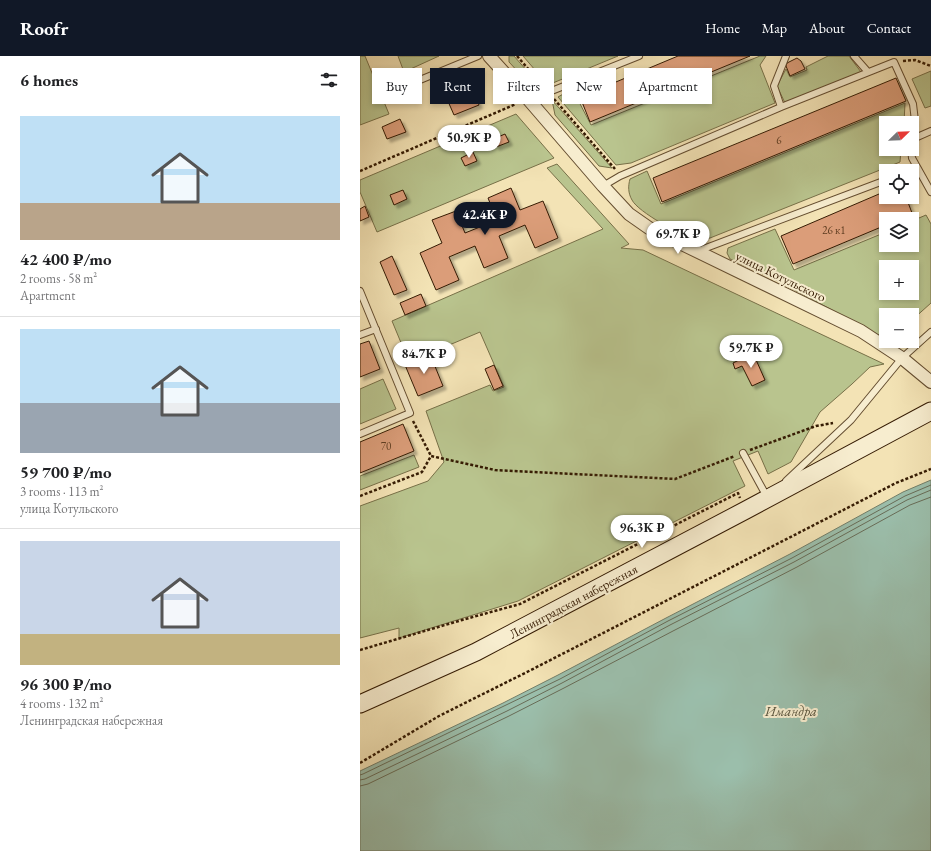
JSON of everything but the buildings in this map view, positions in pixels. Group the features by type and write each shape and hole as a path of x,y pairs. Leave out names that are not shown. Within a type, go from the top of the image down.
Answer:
{"main road":[{"name":"Ленинградская набережная","path":"360,704 476,652 931,411"}],"street":[{"name":"улица Котульского","path":"489,56 500,68"},
{"name":"улица Котульского","path":"533,104 629,214 649,228 861,331 902,358 931,382"}],"lane":[{"path":"422,79 478,56"},
{"path":"554,90 639,56"},
{"path":"782,107 774,86 786,56"},
{"path":"854,56 868,72"},
{"path":"603,186 620,176 782,107 894,62 913,104 914,116"},
{"path":"919,138 931,131"},
{"path":"919,170 931,192"},
{"path":"698,251 879,183"},
{"path":"360,290 410,413 360,434"},
{"path":"360,335 376,329"},
{"path":"743,453 768,498 851,420 902,358 931,332"}],"path":[{"path":"517,56 528,68"},
{"path":"894,62 915,60 931,66"},
{"path":"554,98 620,176"},
{"path":"360,171 523,104"},
{"path":"410,413 431,456"},
{"path":"431,456 495,470 675,479 816,426 851,420"},
{"path":"360,496 422,472 431,456"},
{"path":"360,763 439,716 896,483 931,469"},
{"path":"360,650 520,604 738,493 746,510"}],"green space":[{"path":"360,56 365,56 372,73 372,104 385,104 389,114 360,125"},
{"path":"398,56 439,56 413,68 402,68"},
{"path":"509,56 514,56 524,68 515,68 509,62"},
{"path":"523,56 618,56 589,68 562,68 562,79 554,83 554,68 533,68"},
{"path":"760,56 766,56 760,65 775,103 631,163 616,165 564,104 580,104 591,125 642,104 712,104 712,76"},
{"path":"828,56 849,56 861,72 785,103 777,86 786,69 790,77 807,70 806,67"},
{"path":"931,71 931,106 925,108 912,79"},
{"path":"562,95 562,102 558,97"},
{"path":"554,102 612,168 599,166 555,115 553,104"},
{"path":"905,103 904,116 879,116 879,156 900,156 900,162 895,164 879,164 879,170 710,238 695,239 689,237 671,229 651,217 632,200 629,187 630,179 647,171 661,204"},
{"path":"516,114 554,158 377,232 360,192 360,180"},
{"path":"557,164 629,244 621,248 643,250 884,364 870,367 820,412 791,462 768,474 758,451 733,461 745,486 518,601 399,638 399,628 360,638 360,506 428,481 444,462 426,411 490,385 493,391 504,387 480,332 409,362 392,321 603,229 547,168"},
{"path":"926,215 931,224 931,303 919,314 919,308 879,308 879,335 774,279 730,259 727,253 728,248 775,229 794,270 879,235 879,252 919,252 919,218"},
{"path":"383,379 396,409 360,424 360,389"},
{"path":"414,455 419,467 360,490 360,476"}],"water":[{"name":"Имандра","path":"931,480 931,851 360,851 360,771 558,675 790,554 903,492"}]}
